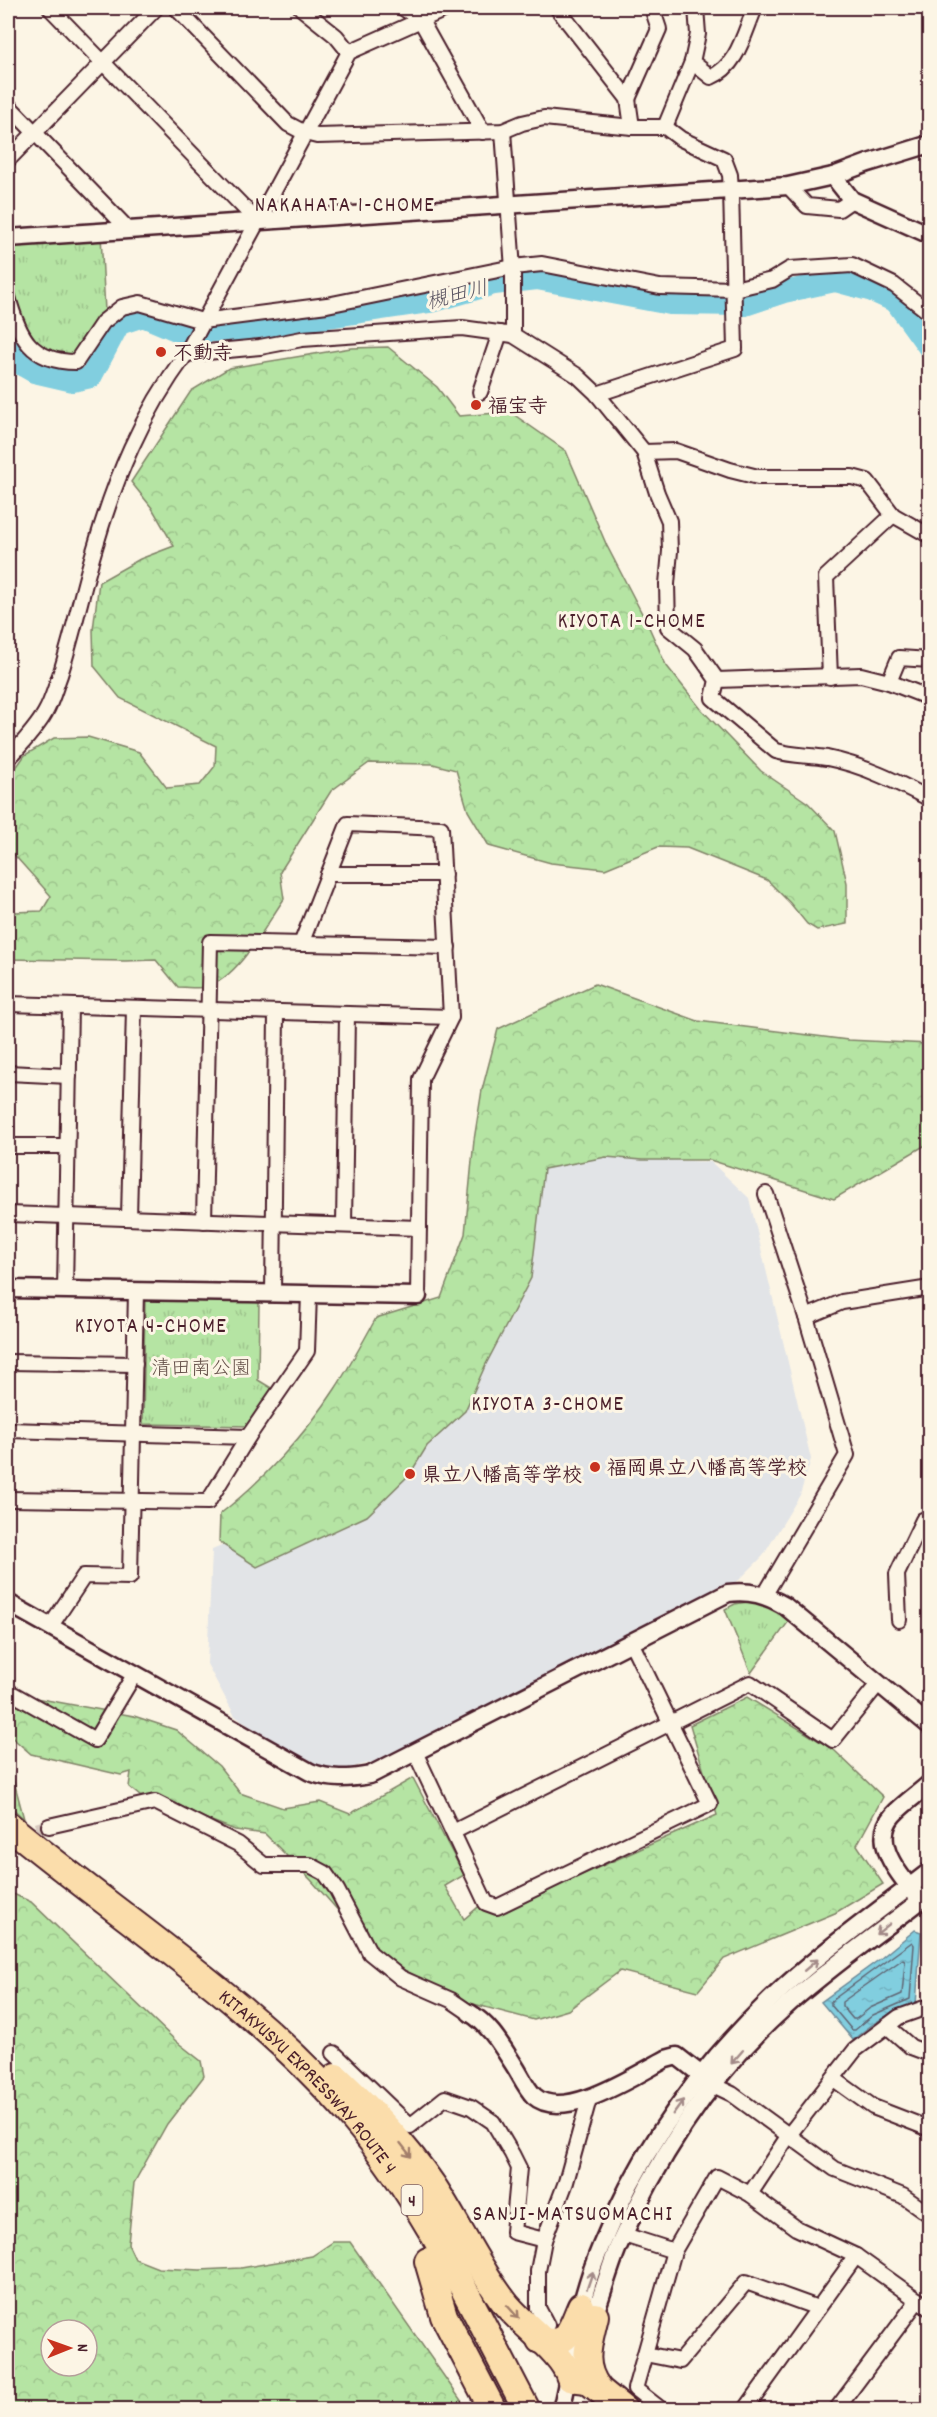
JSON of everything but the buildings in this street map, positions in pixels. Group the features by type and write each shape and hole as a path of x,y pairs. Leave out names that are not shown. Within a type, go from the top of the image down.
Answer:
{"highway":[{"name":"KITAKYUSYU EXPRESSWAY ROUTE 4","path":"8,1825 219,1990 294,2056 326,2088 381,2153 426,2222 526,2409"},
{"name":"KITAKYUSYU EXPRESSWAY ROUTE 4","path":"8,1847 212,2006 314,2098 367,2163 395,2204 508,2409"},
{"path":"219,1990 299,2045 325,2066 381,2120 400,2141 434,2188 506,2305 543,2332 553,2343 564,2339 588,2311"},
{"path":"428,2261 444,2316 493,2409"},
{"path":"588,2311 587,2368 598,2388"},
{"path":"543,2332 563,2361 570,2378 586,2380 624,2409"}],"street":[{"path":"50,8 257,221"},
{"path":"8,160 156,8"},
{"path":"176,8 288,124 305,133 317,136 503,131 522,123 544,118 632,127 665,127 681,139 724,159 730,175 731,190 735,349 597,394"},
{"path":"302,8 336,36 350,52"},
{"path":"404,8 420,19 483,132"},
{"path":"8,759 44,716 51,702 113,490 138,430 162,386 188,348 350,52 448,8"},
{"path":"557,8 628,99 632,127"},
{"path":"628,99 658,29 652,8"},
{"path":"665,127 692,63 698,34 696,8"},
{"path":"692,63 711,77 721,73 733,61 754,8"},
{"path":"8,105 128,229"},
{"path":"480,392 507,334 513,289 503,131"},
{"path":"8,238 788,186 833,176 868,162 930,144"},
{"path":"833,176 852,200 930,235"},
{"path":"788,186 807,206 839,209 852,200"},
{"path":"8,297 21,335 33,351 59,362 76,362 103,322 122,307 140,303 202,321 327,305 542,264 735,300 790,268 852,265 894,285 930,313"},
{"path":"188,348 260,347 302,339 462,328 507,334 578,376 597,394 610,413 644,452 669,521 668,627 695,649 717,680 713,698 776,751 837,761 887,777 930,799"},
{"path":"644,452 676,451 758,477 852,477 867,482 893,515 930,537"},
{"path":"830,677 826,577 893,515"},
{"path":"889,682 899,658 930,660"},
{"path":"717,680 861,675 889,682 930,698"},
{"path":"8,1289 418,1296 421,1079 451,1017 441,828 348,824 301,944"},
{"path":"328,874 444,874"},
{"path":"204,1221 210,942 448,947"},
{"path":"8,1004 451,1017"},
{"path":"65,1290 70,1006"},
{"path":"129,1218 134,1008"},
{"path":"273,1294 276,1012"},
{"path":"344,1225 347,1014"},
{"path":"8,1073 69,1076"},
{"path":"8,1146 67,1146"},
{"path":"764,1596 847,1455 766,1194"},
{"path":"8,1214 419,1228"},
{"path":"806,1317 842,1302 930,1288"},
{"path":"50,1627 84,1576 130,1577 136,1292"},
{"path":"8,1499 208,1502 248,1437 307,1351 309,1294"},
{"path":"8,1362 135,1364"},
{"path":"8,1430 248,1437"},
{"path":"900,1620 897,1574 923,1520 930,1520"},
{"path":"8,1603 310,1772 326,1778 347,1780 370,1775 728,1593 742,1591 764,1596 785,1606 930,1726"},
{"path":"415,1752 486,1903 497,1907 710,1804 631,1642"},
{"path":"8,1691 95,1740 134,1675"},
{"path":"453,1832 750,1683 833,1740 878,1684"},
{"path":"561,2409 588,2311 601,2247 626,2190 656,2138 708,2080 782,2009 927,1899 909,1887 888,1856 886,1836 888,1822 894,1814 930,1783"},
{"path":"49,1826 155,1802 238,1844 264,1865 310,1865 325,1873 337,1890 370,1953 401,1978 451,2000 482,2020 496,2036 534,2096 550,2103 568,2104 589,2099 676,2056 835,2169 903,2196 930,2215"},
{"path":"588,2311 642,2196 730,2040 771,1998 930,1871"},
{"path":"750,2193 789,2135 855,2050 899,2017 930,2006"},
{"path":"887,2026 911,2047 930,2054"},
{"path":"334,2053 410,2126 445,2098 471,2108 493,2122 519,2168 513,2232 544,2240"},
{"path":"834,2079 873,2107 930,2129"},
{"path":"543,2332 538,2308 538,2271 544,2240 566,2182 589,2099"},
{"path":"662,2409 635,2390 674,2251 717,2176 750,2193 796,2228 856,2256 930,2309"},
{"path":"624,2235 674,2251"},
{"path":"745,2409 856,2256"},
{"path":"645,2354 680,2361 746,2282 818,2308"},
{"path":"836,2409 918,2300"}],"shaded area":[{"name":"福岡県立八幡高等学校","path":"564,1155 711,1162 749,1198 811,1459 800,1495 763,1556 739,1580 584,1660 381,1760 349,1768 323,1768 259,1733 235,1716 207,1664 212,1550 269,1526 371,1475 518,1188"}],"green space":[{"path":"101,235 105,311 74,356 63,358 33,344 12,307 8,286 8,242"},
{"path":"388,347 437,387 459,416 510,412 566,451 607,546 666,665 701,709 761,771 808,803 835,831 847,883 847,924 817,930 807,924 767,880 687,848 658,847 605,869 551,863 489,846 468,811 456,770 433,764 369,763 331,791 280,872 284,899 251,949 219,981 204,988 178,987 156,960 8,959 8,900 14,912 42,911 51,896 8,848 8,779 25,755 54,738 88,737 139,752 167,788 200,785 215,766 216,746 120,698 94,666 93,630 99,582 140,559 174,546 152,508 131,482 191,391 229,368 351,348"},
{"path":"595,984 698,1021 848,1040 929,1044 929,1143 834,1199 710,1160 642,1160 606,1157 544,1169 531,1278 485,1366 465,1411 427,1446 410,1474 367,1516 257,1567 219,1542 220,1514 267,1472 311,1423 341,1380 376,1318 441,1298 465,1234 474,1140 482,1090 498,1029"},
{"name":"清田南公園","path":"145,1299 259,1302 258,1380 273,1389 249,1426 143,1424"},
{"path":"753,1601 768,1605 789,1621 751,1673 725,1609 735,1604"},
{"path":"8,1693 134,1716 176,1730 219,1766 240,1793 283,1808 320,1802 350,1814 413,1778 464,1875 445,1886 464,1919 483,1903 500,1911 717,1815 690,1725 747,1697 834,1750 883,1797 857,1845 883,1884 835,1913 724,1959 698,1991 620,1971 568,2010 534,2020 466,2002 379,1957 311,1880 265,1834 235,1830 204,1818 165,1798 140,1796 129,1787 131,1772 121,1775 31,1754 8,1734"},
{"path":"8,1759 24,1819 8,1804"},
{"path":"11,1893 31,1902 177,2042 201,2061 204,2076 167,2124 134,2183 128,2244 135,2259 158,2268 200,2270 241,2268 312,2256 333,2242 350,2242 467,2409 8,2409 8,1895"}],"water":[{"path":"915,1930 921,1932 916,2005 882,2018 853,2040 821,2002"}],"waterway":[{"name":"槻田川","path":"8,338 20,364 34,372 73,381 91,377 119,324 143,316 181,332 240,330 435,301 494,284 537,279 670,304 745,305 784,292 835,281 872,291 896,302 930,349"}],"tunnel":[{"path":"17,1836 49,1826"}],"place":[{"name":"不動寺","path":"161,352"},
{"name":"福宝寺","path":"476,405"},
{"name":"福岡県立八幡高等学校","path":"595,1467"},
{"name":"県立八幡高等学校","path":"410,1474"}],"district":[{"name":"NAKAHATA 1-CHOME","path":"345,204"},
{"name":"KIYOTA 1-CHOME","path":"632,620"},
{"name":"KIYOTA 4-CHOME","path":"151,1325"},
{"name":"KIYOTA 3-CHOME","path":"548,1403"},
{"name":"SANJI-MATSUOMACHI","path":"573,2212"}]}
